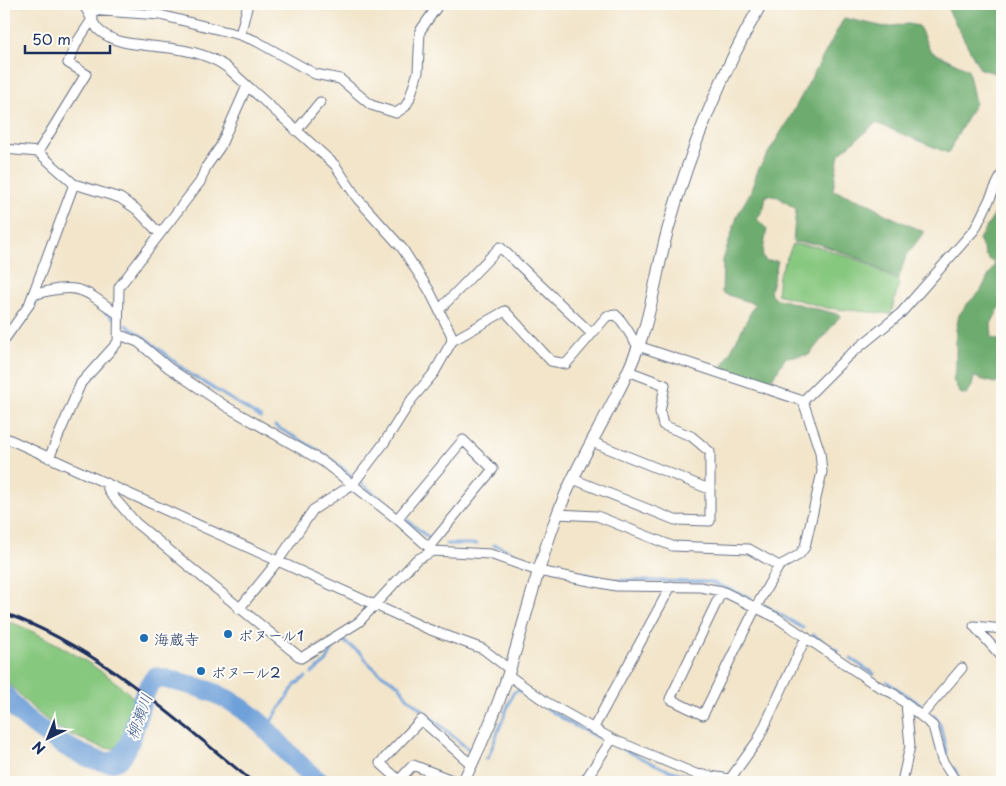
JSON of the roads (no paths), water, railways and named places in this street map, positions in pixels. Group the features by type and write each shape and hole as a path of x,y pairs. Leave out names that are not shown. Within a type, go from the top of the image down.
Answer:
{"street":[{"path":"240,35 248,4"},
{"path":"88,11 160,15 240,35 256,41 315,74 340,79 371,105 396,112 405,107 409,100 418,72 420,30 439,4"},
{"path":"463,782 487,732 509,672 538,571 557,514 628,371 638,346 675,204 703,126 725,70 761,4"},
{"path":"88,11 99,31 121,42 189,52 222,63 335,165 357,198 402,248 439,310 451,334 452,341"},
{"path":"38,152 86,74 68,63 88,11"},
{"path":"49,458 81,383 118,342 120,334 118,314 120,287 200,182 206,167 220,147 246,86"},
{"path":"296,131 320,102"},
{"path":"4,149 38,152 74,184 120,198 136,209 160,234"},
{"path":"803,401 847,357 901,313 975,229 1002,174"},
{"path":"4,340 29,305 74,184"},
{"path":"439,310 500,247 592,334"},
{"path":"33,295 60,287 86,290 118,314"},
{"path":"239,609 278,561 313,510 353,484 384,443 412,399 434,373 452,341 505,311 551,361 566,364 607,316 616,315 638,346 803,401"},
{"path":"120,334 138,342 194,386 322,460 397,519 431,549 490,554 538,571 616,586 671,586 722,591 756,607 806,637 906,703 933,726 942,760 956,782"},
{"path":"573,479 675,520 710,521 710,452 690,436 663,425 660,420 660,412 665,385 628,371"},
{"path":"722,591 670,699 703,715 756,607 779,566 799,555 805,547 822,472 820,452 803,401"},
{"path":"4,437 428,630 483,649 546,702 592,729 696,774 732,781 758,740 806,637"},
{"path":"106,484 110,493 136,523 301,658 360,622 416,560 431,549 493,470 463,440 397,519"},
{"path":"592,442 709,489"},
{"path":"557,514 597,516 672,546 749,549 779,566"},
{"path":"592,729 671,586"},
{"path":"1002,629 974,626 1002,657"},
{"path":"921,716 962,668"},
{"path":"902,782 910,746 906,703"},
{"path":"457,782 413,765 399,780 380,763 422,720 472,765"},
{"path":"584,782 612,739"}],"waterway":[{"path":"54,294 85,296"},
{"path":"4,348 41,296"},
{"path":"90,300 113,318"},
{"path":"126,325 148,340 187,372 261,418"},
{"path":"275,426 325,454 352,476"},
{"path":"360,482 392,508"},
{"path":"407,520 429,538"},
{"path":"446,544 477,544"},
{"path":"494,545 523,558"},
{"path":"550,566 611,580 711,582 751,598"},
{"path":"764,605 803,628"},
{"path":"813,635 838,651"},
{"path":"312,673 326,662 335,645 342,640 362,654 369,664 380,673 399,685 407,697 469,750"},
{"path":"851,659 874,674"},
{"name":"柳瀬川","path":"4,694 21,715 52,738 87,756 98,760 114,762 126,750 144,695 155,677 188,684 230,700 243,709 320,782"},
{"path":"266,729 296,684 306,677"},
{"path":"887,682 920,704"},
{"path":"485,759 488,758 513,693 518,690 573,725 601,739"},
{"path":"934,715 940,724 947,755"},
{"path":"618,747 665,769 710,782"},
{"path":"954,768 961,782"}],"railway":[{"path":"4,613 72,645 104,665 165,710 253,782"}],"place":[{"name":"ボヌール1","path":"228,634"},
{"name":"海蔵寺","path":"144,638"},
{"name":"ボヌール2","path":"201,671"}]}
